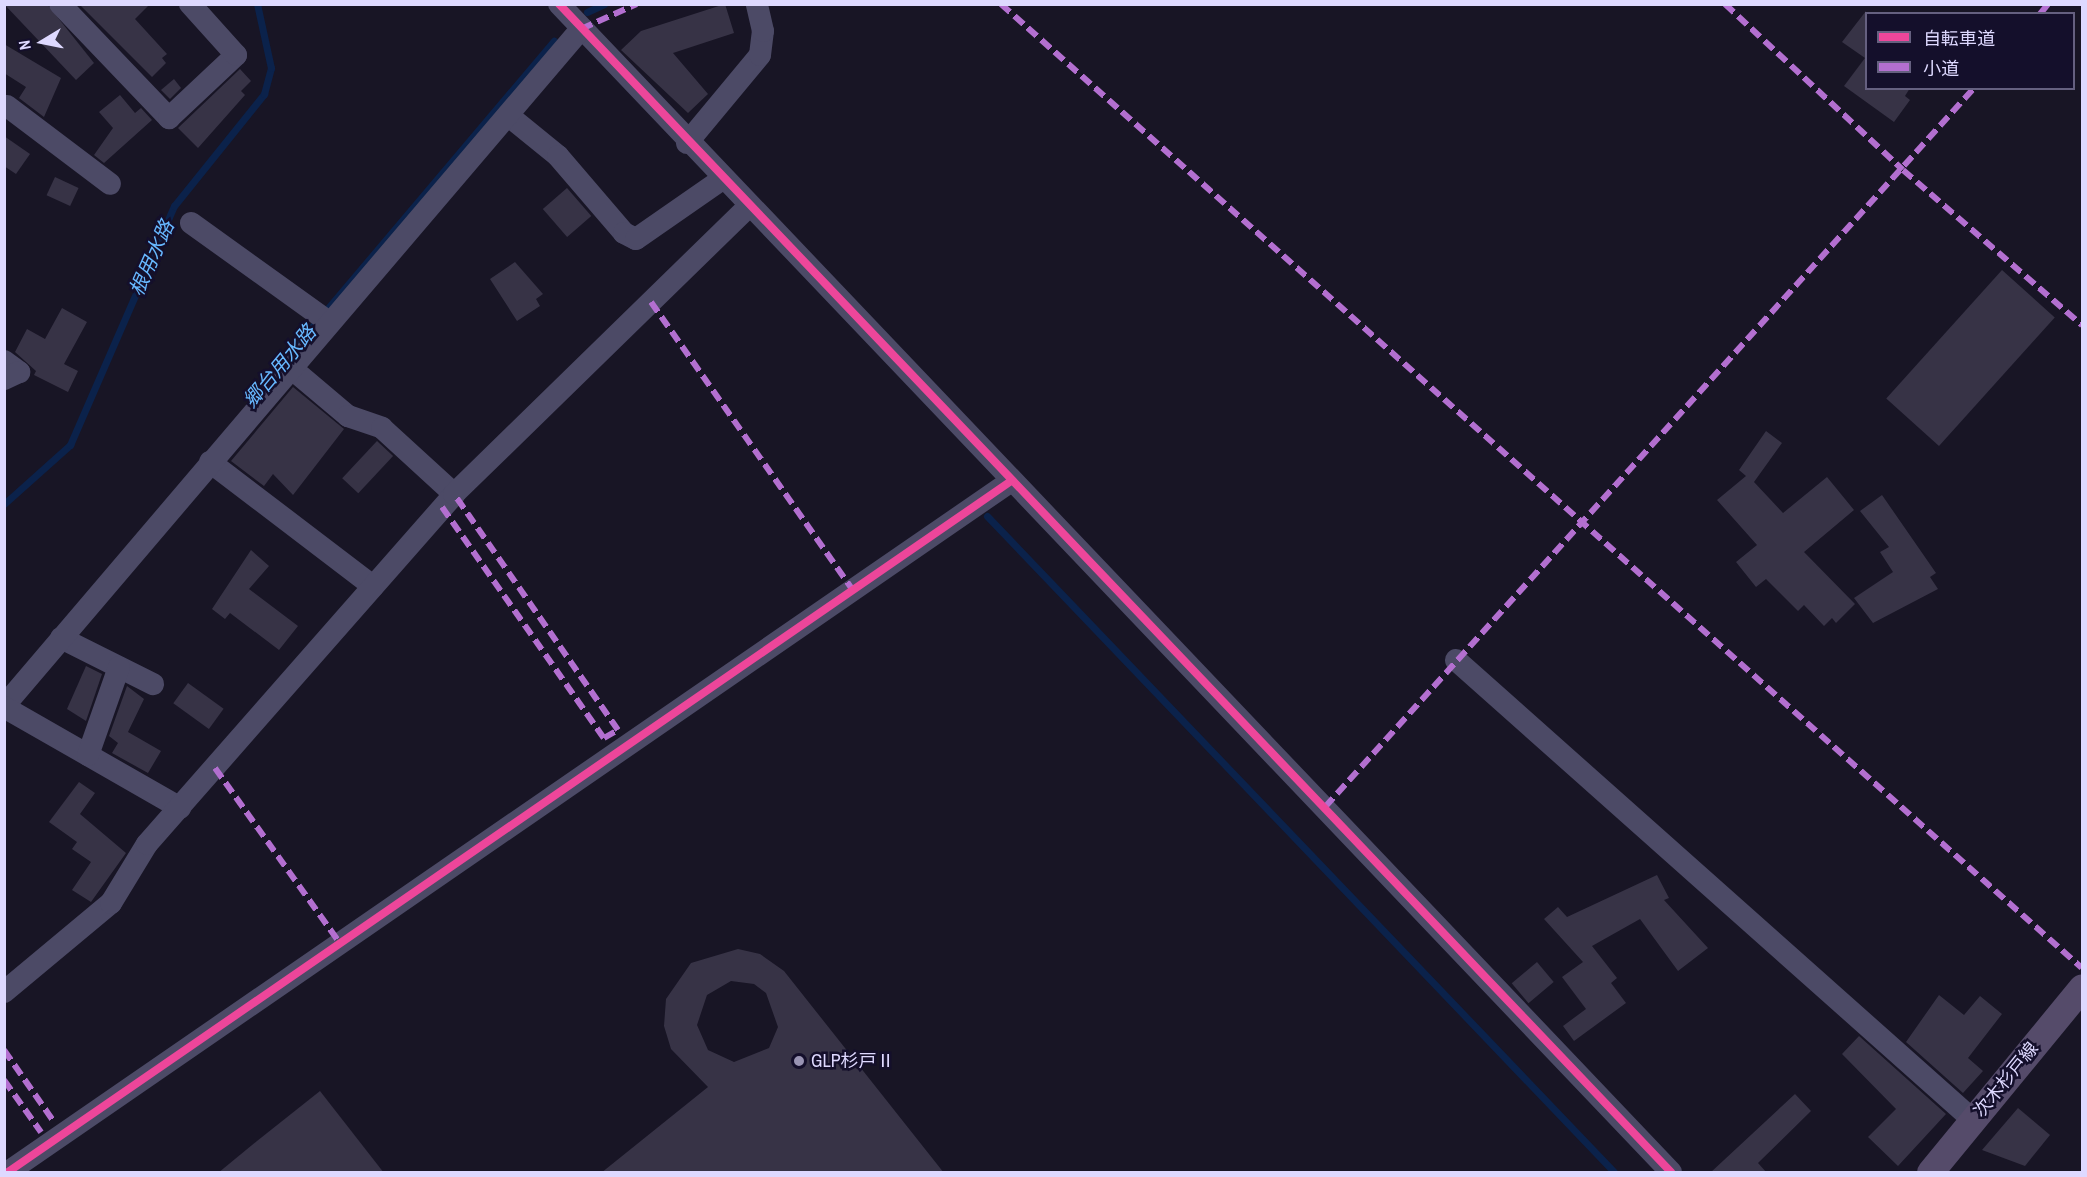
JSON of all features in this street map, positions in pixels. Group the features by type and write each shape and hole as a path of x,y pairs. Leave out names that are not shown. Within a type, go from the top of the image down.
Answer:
{"main road":[{"name":"次木杉戸線","path":"1930,1173 2082,987"}],"street":[{"path":"60,4 169,118 236,55 190,4"},
{"path":"559,4 747,208 1011,481 1671,1173"},
{"path":"687,143 759,55 764,31 758,4"},
{"path":"180,808 4,706 291,368 324,319 508,116 581,29"},
{"path":"5,107 110,184"},
{"path":"508,116 558,156 624,234 636,239 721,180"},
{"path":"4,992 111,903 147,844 454,494 747,208"},
{"path":"191,224 324,319"},
{"path":"4,361 19,372 4,379"},
{"path":"291,368 348,416 382,428 454,494"},
{"path":"210,462 373,586"},
{"path":"8,1173 1011,481"},
{"path":"61,638 153,684"},
{"path":"1456,660 1973,1120"},
{"path":"88,755 119,667"}],"building":[{"path":"4,4 47,4 94,63 76,80"},
{"path":"79,4 150,4 135,19 167,54 162,58 166,63 152,77"},
{"path":"725,4 734,33 673,53 708,94 688,113 621,50 641,31"},
{"path":"1865,12 1865,58 1842,42"},
{"path":"4,44 61,78 44,117 19,98 26,87 4,73"},
{"path":"1865,58 1865,90 1909,90 1905,96 1910,100 1894,122 1844,86"},
{"path":"240,69 251,81 241,91 245,95 198,148 178,128"},
{"path":"174,79 181,88 170,99 161,90"},
{"path":"120,95 135,113 141,108 152,120 104,163 94,155 113,128 99,112"},
{"path":"4,136 30,154 16,174 4,166"},
{"path":"55,177 79,188 70,206 47,195"},
{"path":"567,188 591,216 567,237 543,209"},
{"path":"515,262 543,294 536,299 540,306 517,321 490,279"},
{"path":"2002,270 2055,318 1939,446 1886,399"},
{"path":"62,308 87,322 64,364 78,371 68,392 34,375 36,371 15,352 27,329 45,339"},
{"path":"293,387 344,429 293,495 273,474 264,486 231,461"},
{"path":"1766,431 1782,443 1754,482 1783,513 1827,477 1854,510 1804,552 1855,604 1836,623 1832,618 1824,626 1804,605 1798,611 1766,579 1756,587 1736,562 1757,545 1717,500 1746,476 1739,470"},
{"path":"377,441 393,456 358,493 342,478"},
{"path":"1882,495 1936,573 1930,577 1938,589 1873,623 1854,598 1893,572 1880,552 1889,547 1860,511"},
{"path":"251,550 269,566 249,589 298,626 279,650 230,613 225,619 212,609"},
{"path":"86,666 102,674 86,721 67,709"},
{"path":"188,683 224,709 209,729 173,703"},
{"path":"127,686 144,699 128,732 161,751 148,773 112,753 118,743 109,736"},
{"path":"79,782 95,793 80,814 126,853 91,902 72,890 91,862 72,849 77,842 49,822"},
{"path":"1657,875 1669,898 1664,900 1708,948 1678,971 1640,919 1592,946 1617,978 1611,983 1626,1003 1574,1041 1563,1026 1586,1009 1562,977 1583,962 1544,919 1558,907 1567,917"},
{"name":"GLP杉戸Ⅱ","path":"738,949 760,954 784,971 944,1173 601,1173 708,1087 671,1049 664,1026 666,999 691,963","holes":["731,981 754,984 766,993 778,1027 769,1048 734,1062 708,1050 697,1025 707,995"]},
{"path":"1537,962 1554,982 1528,1003 1512,983"},
{"path":"1939,995 1964,1015 1980,996 2002,1014 1968,1058 1983,1071 1963,1093 1906,1042"},
{"path":"1859,1036 1946,1114 1898,1166 1868,1137 1896,1109 1842,1054"},
{"path":"320,1091 384,1173 218,1173 257,1141"},
{"path":"1795,1094 1811,1111 1758,1163 1767,1173 1710,1173"},
{"path":"2018,1108 2050,1135 2025,1166 1982,1150"}],"waterway":[{"name":"根用水路","path":"4,504 70,445 174,206 264,94 271,68 257,4"},
{"name":"郷台用水路","path":"587,12 604,4"},
{"name":"郷台用水路","path":"268,379 554,41"},
{"path":"987,516 1614,1172"}],"marked path":[{"path":"581,29 637,4"},
{"path":"1001,4 2082,968"},
{"path":"1725,4 1903,170 2082,325"},
{"path":"2042,12 2048,4"},
{"path":"1325,807 1972,90"},
{"path":"651,302 853,590"},
{"path":"442,507 604,738 618,730 454,494"},
{"path":"215,768 339,942"},
{"path":"4,1050 54,1122"},
{"path":"4,1080 41,1132"}],"cycle path":[{"path":"559,4 1671,1172"},
{"path":"8,1172 1011,481"}],"place":[{"name":"GLP杉戸Ⅱ","path":"799,1061"}]}
